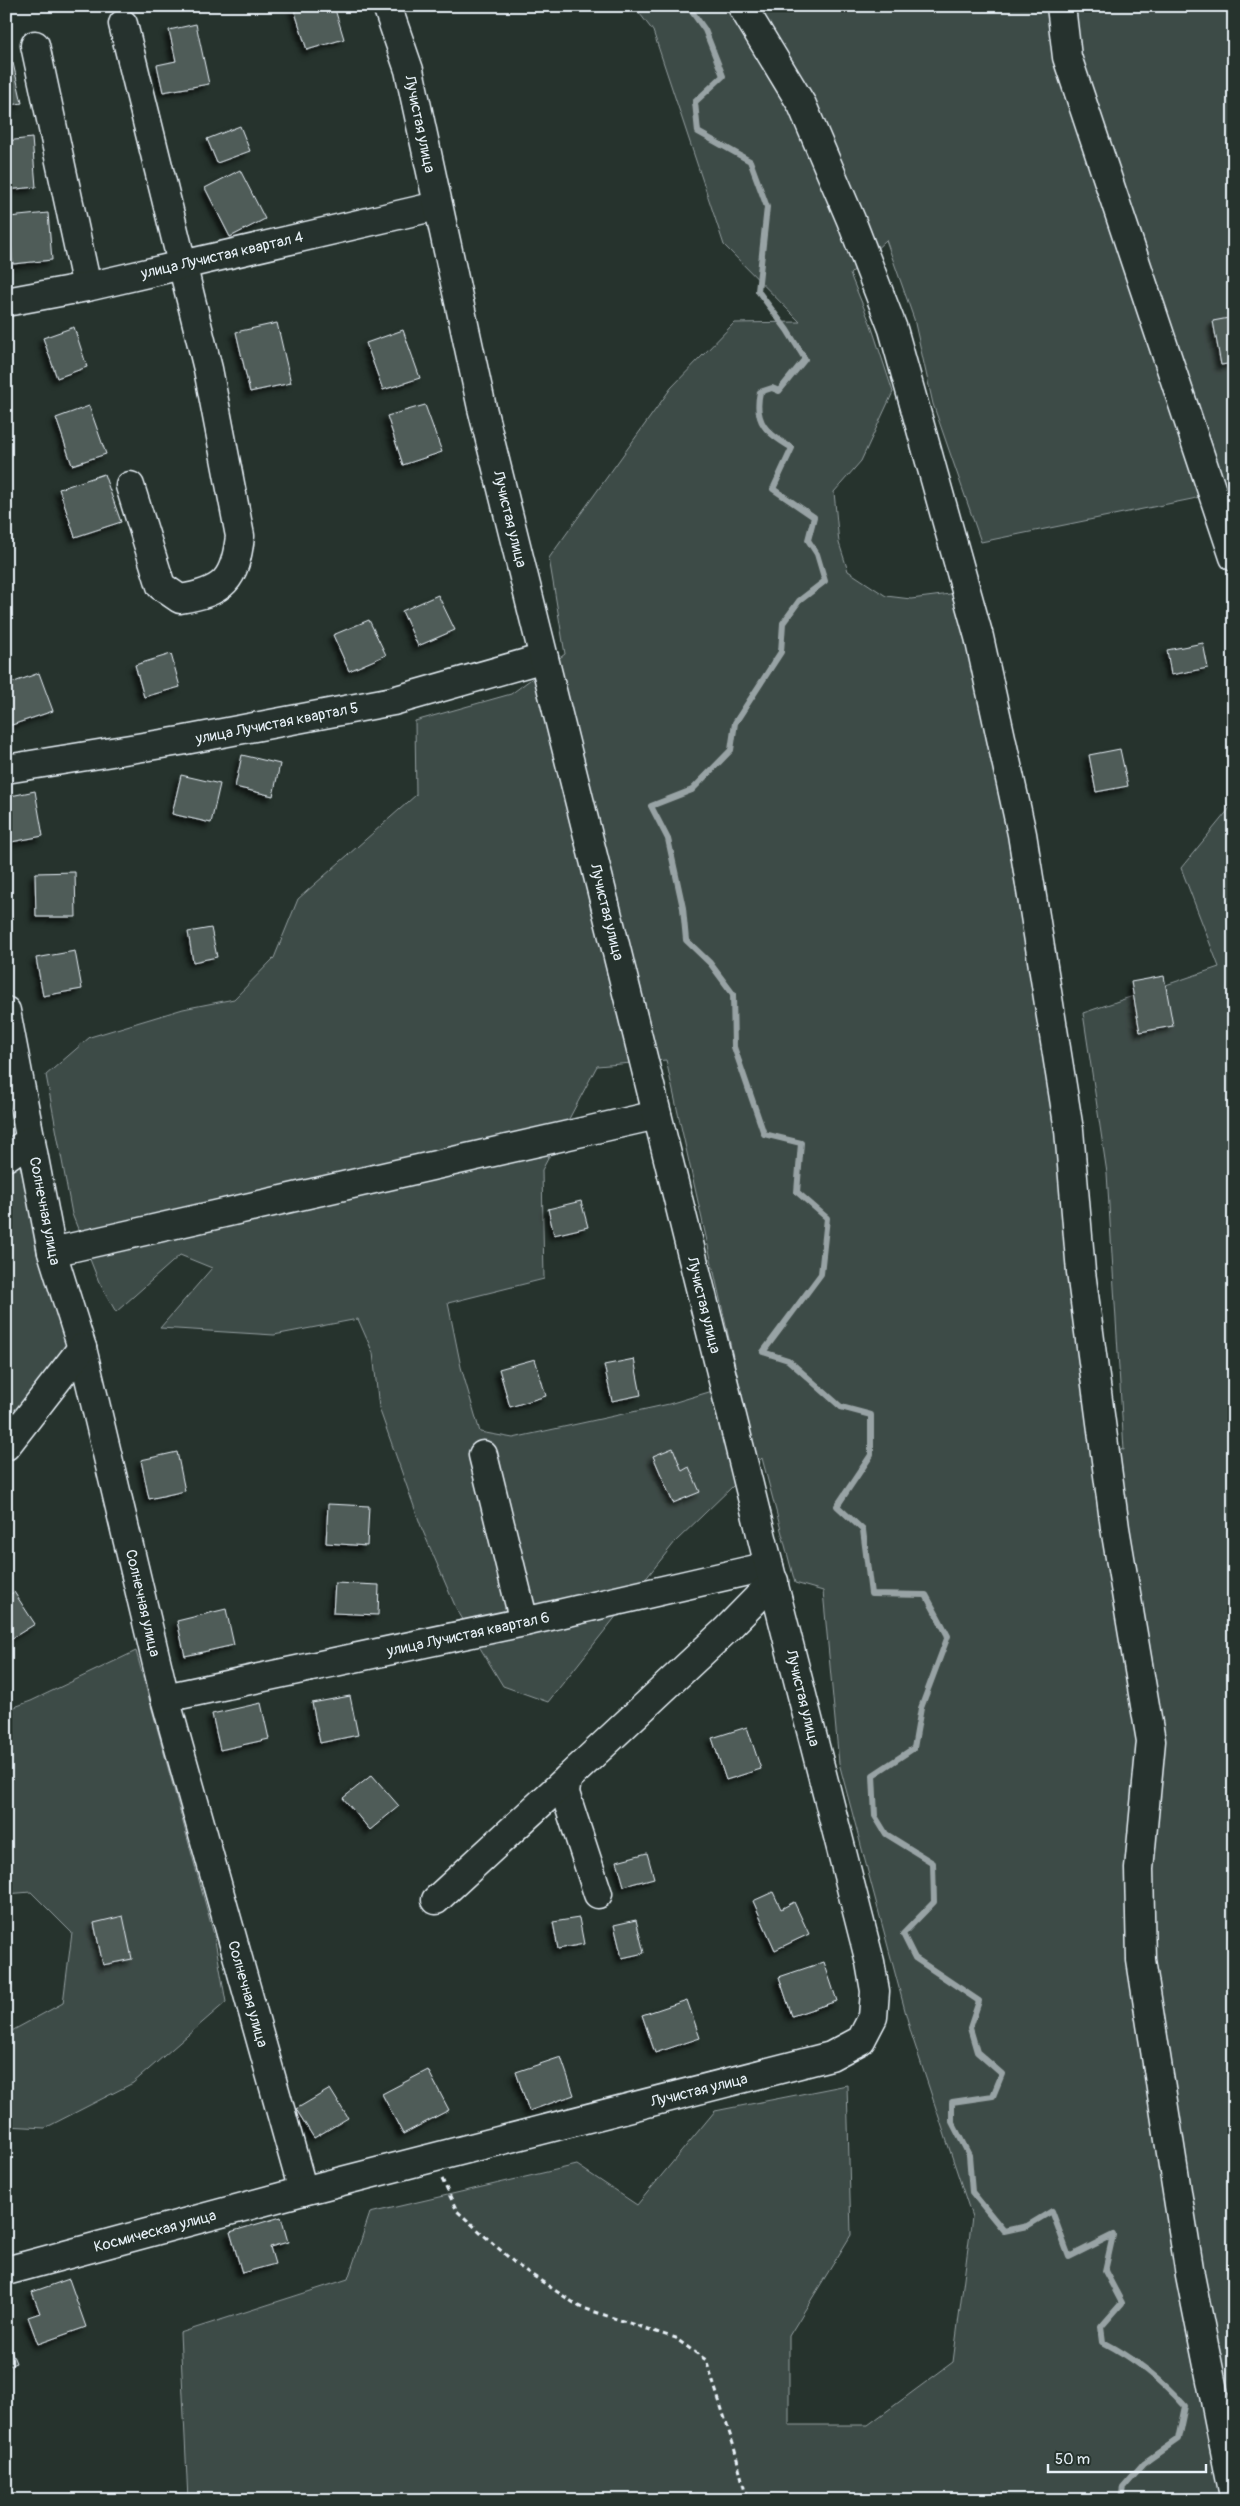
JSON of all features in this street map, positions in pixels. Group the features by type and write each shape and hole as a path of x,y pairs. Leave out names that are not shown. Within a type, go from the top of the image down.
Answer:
{"street":[{"name":"Лучистая улица","path":"303,2191 831,2056 861,2040 874,2017 875,1991 870,1962 771,1573 482,408 437,206 410,70 387,6"},
{"path":"742,6 802,104 894,329 979,637 1022,834 1069,1130 1081,1272 1114,1528 1151,1740 1139,1869 1140,1960 1190,2275 1234,2496"},
{"path":"1061,6 1067,57 1234,557"},
{"path":"123,24 180,265 208,369 240,536 237,559 227,582 202,595 180,599 161,586 130,486"},
{"path":"35,45 87,287"},
{"name":"улица Лучистая квартал 4","path":"6,302 87,287 437,206"},
{"name":"улица Лучистая квартал 5","path":"6,769 180,741 393,701 544,658"},
{"name":"Солнечная улица","path":"6,1011 52,1252 82,1348 166,1698 303,2191"},
{"path":"52,1252 657,1115"},
{"path":"6,1157 31,1140"},
{"path":"6,1446 82,1348"},
{"path":"483,1455 524,1622"},
{"path":"436,1900 725,1631 771,1573"},
{"name":"улица Лучистая квартал 6","path":"166,1698 524,1622 771,1573"},
{"path":"567,1779 565,1793 598,1894"},
{"name":"Космическая улица","path":"6,2271 303,2191"}],"path":[{"path":"432,2158 457,2211 517,2265 580,2307 675,2338 706,2360 734,2447 748,2500"}],"shaded area":[{"path":"634,6 1234,6 1234,487 1192,499 981,542 933,404 914,319 886,240 850,274 871,325 893,392 861,461 834,492 839,543 848,571 886,596 911,599 958,593 1008,819 1060,1131 1094,1443 1124,1450 1107,1173 1083,1013 1219,967 1181,868 1234,803 1234,2500 188,2500 180,2333 348,2279 370,2213 577,2165 637,2205 715,2111 847,2085 851,2235 789,2336 789,2425 868,2425 953,2362 972,2217 911,2033 839,1763 823,1591 795,1583 762,1458 675,1542 548,1702 503,1686 456,1608 422,1529 379,1408 373,1353 358,1319 274,1335 160,1328 212,1268 180,1255 116,1312 99,1282 72,1214 46,1075 90,1037 183,1009 234,999 274,958 298,899 416,795 415,721 511,694 565,654 549,558 671,388 734,323 800,322 724,245 653,31","holes":["666,1060 739,1383 669,1404 513,1438 480,1432 461,1367 448,1303 544,1279 542,1170 597,1066"]},
{"path":"6,1070 11,1091 7,1138 27,1153 71,1350 6,1430"},
{"path":"136,1651 214,1935 226,2002 133,2083 45,2128 6,2126 6,2034 63,2003 72,1933 31,1892 6,1894 6,1710 31,1701"}],"building":[{"path":"293,6 334,6 344,39 307,50"},
{"path":"196,24 209,84 163,92 157,65 176,61 169,30"},
{"path":"13,63 22,103 6,106 6,64"},
{"path":"240,126 250,151 217,163 207,139"},
{"path":"32,138 36,187 6,190 6,141"},
{"path":"240,170 265,219 230,237 205,188"},
{"path":"48,213 52,260 13,264 9,217"},
{"path":"1234,317 1234,363 1221,365 1213,321"},
{"path":"277,323 291,383 250,392 236,332"},
{"path":"74,327 87,367 57,378 43,338"},
{"path":"403,330 420,378 383,390 366,343"},
{"path":"425,405 442,452 403,465 387,416"},
{"path":"89,406 106,454 72,465 56,418"},
{"path":"104,474 121,522 75,537 59,489"},
{"path":"438,595 455,630 418,646 402,611"},
{"path":"369,620 386,655 349,671 333,635"},
{"path":"1203,643 1208,668 1171,675 1167,650"},
{"path":"171,654 180,687 144,697 135,665"},
{"path":"39,673 53,711 6,727 6,685"},
{"path":"1120,749 1128,786 1096,792 1089,755"},
{"path":"242,755 280,764 273,796 235,787"},
{"path":"181,775 220,784 211,823 172,814"},
{"path":"35,791 43,836 6,843 6,797"},
{"path":"75,872 76,917 36,917 35,873"},
{"path":"211,928 217,957 193,962 188,932"},
{"path":"75,951 82,989 43,996 36,958"},
{"path":"1164,976 1173,1026 1140,1032 1131,982"},
{"path":"581,1201 588,1227 554,1235 548,1209"},
{"path":"535,1359 546,1396 510,1407 499,1369"},
{"path":"634,1359 641,1395 612,1401 604,1365"},
{"path":"673,1448 682,1471 689,1467 700,1492 673,1503 653,1456"},
{"path":"177,1452 185,1491 149,1499 141,1460"},
{"path":"328,1504 369,1506 367,1546 326,1543"},
{"path":"335,1583 379,1585 378,1615 333,1613"},
{"path":"14,1592 35,1624 6,1642 6,1597"},
{"path":"226,1609 234,1645 185,1656 177,1621"},
{"path":"350,1696 358,1735 320,1743 312,1703"},
{"path":"261,1703 269,1739 220,1750 212,1714"},
{"path":"747,1727 761,1769 726,1780 712,1738"},
{"path":"372,1775 399,1806 370,1830 343,1798"},
{"path":"647,1853 654,1878 624,1886 617,1861"},
{"path":"773,1892 781,1909 794,1902 809,1934 775,1950 753,1901"},
{"path":"123,1916 132,1959 103,1965 94,1923"},
{"path":"579,1918 584,1944 558,1949 553,1922"},
{"path":"636,1920 644,1953 622,1958 614,1925"},
{"path":"824,1962 837,2001 792,2016 779,1977"},
{"path":"687,2000 700,2038 655,2053 642,2015"},
{"path":"561,2057 574,2095 529,2111 516,2072"},
{"path":"428,2070 449,2110 403,2134 382,2094"},
{"path":"330,2089 348,2118 314,2138 296,2109"},
{"path":"281,2217 288,2242 270,2247 275,2264 242,2273 230,2232"},
{"path":"69,2279 86,2327 38,2344 28,2317 40,2313 32,2292"},
{"path":"6,2338 16,2363 6,2367"}],"waterway":[{"path":"688,6 705,30 723,76 695,102 698,132 750,161 767,207 758,291 787,330 805,359 779,391 772,388 760,392 758,403 764,426 776,438 792,448 773,489 814,517 808,540 817,554 825,581 799,601 783,623 781,652 735,723 731,750 692,790 651,806 668,839 683,908 686,940 710,963 733,994 734,1047 764,1134 801,1143 797,1192 827,1218 821,1274 763,1352 788,1360 841,1407 871,1415 871,1455 837,1506 863,1530 871,1594 926,1595 948,1636 921,1708 914,1748 873,1775 875,1816 886,1834 933,1863 934,1902 903,1934 915,1958 979,2001 970,2028 977,2052 1002,2074 993,2096 952,2102 952,2122 969,2155 972,2192 1004,2231 1027,2226 1052,2211 1069,2257 1113,2235 1105,2271 1122,2303 1101,2327 1103,2342 1147,2370 1185,2406 1178,2439 1144,2463 1123,2487 1121,2500"}]}
